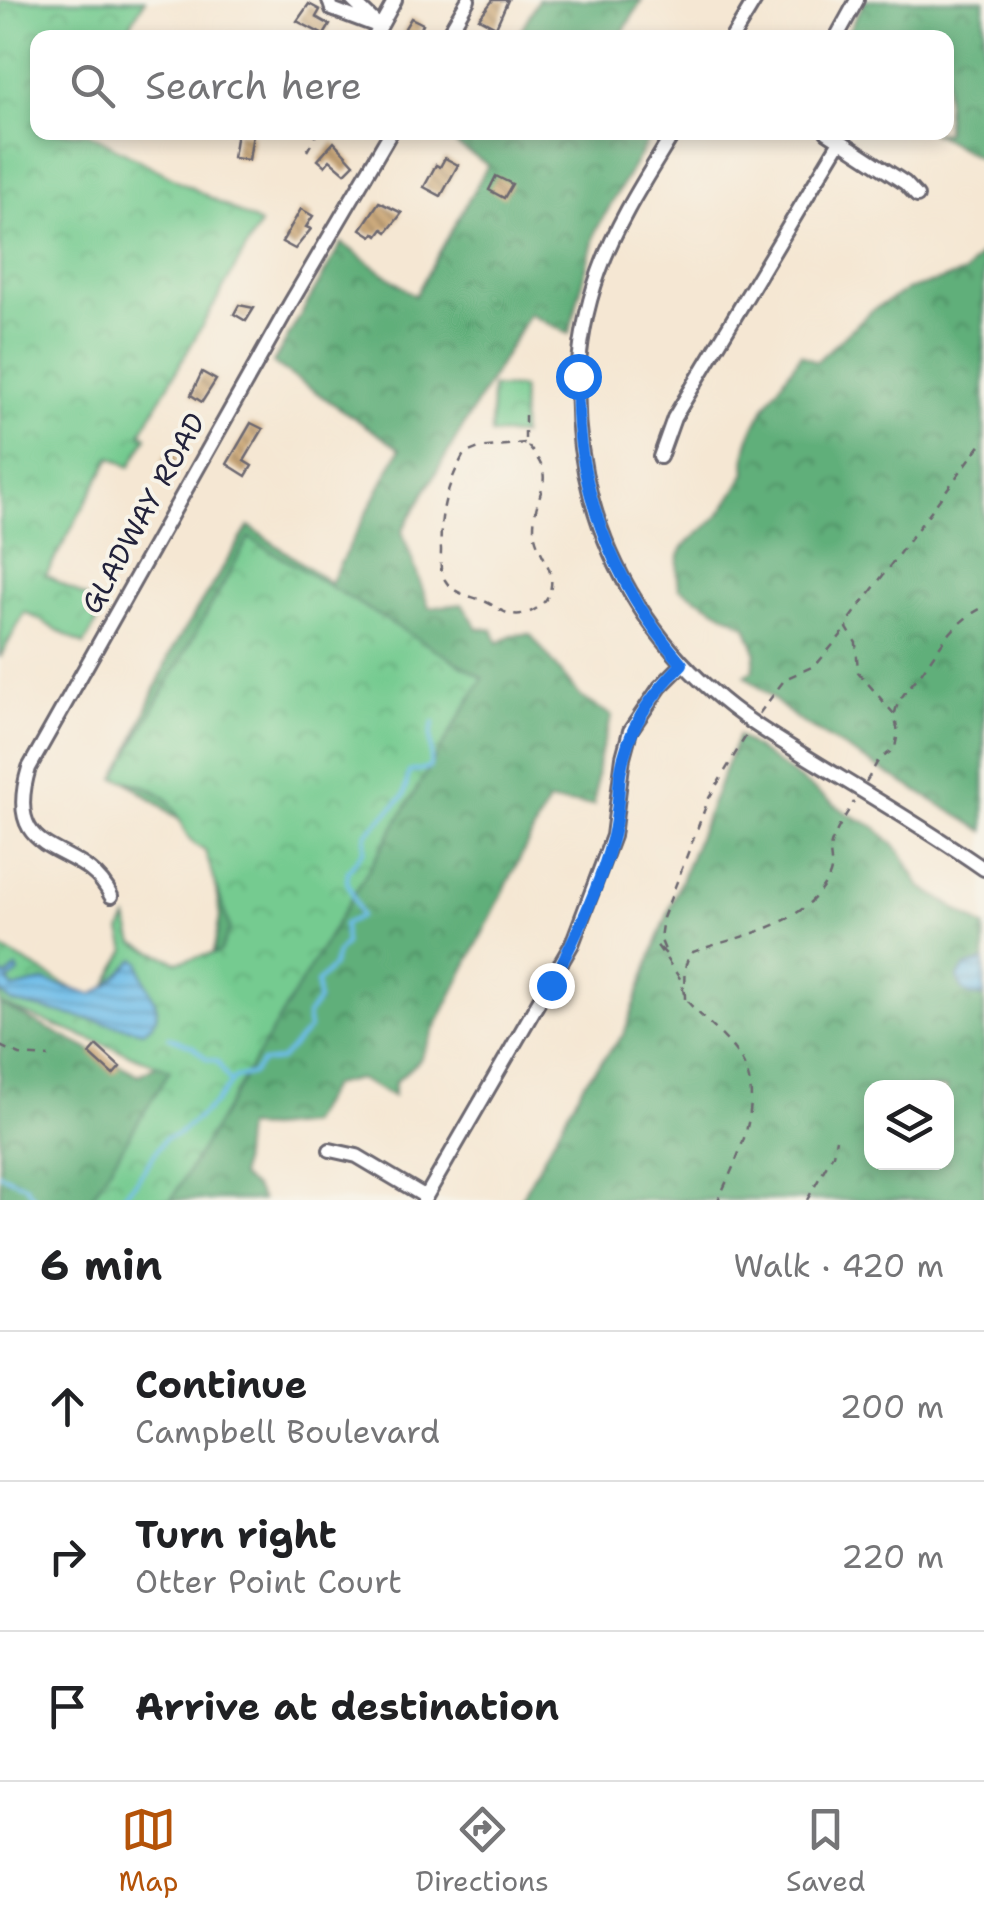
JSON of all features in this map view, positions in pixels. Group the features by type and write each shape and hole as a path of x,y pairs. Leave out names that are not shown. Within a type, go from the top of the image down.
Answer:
{"street":[{"path":"329,0 332,9 373,30"},
{"path":"352,0 375,30"},
{"path":"378,30 395,0"},
{"path":"451,30 468,0"},
{"path":"737,30 755,0"},
{"path":"840,30 857,0"},
{"name":"GLADWAY ROAD","path":"111,896 100,878 28,831 19,816 18,796 29,768 386,140"},
{"path":"669,140 618,226 599,270 581,348 578,412 589,492 606,546 639,608 682,664 712,692 753,723 984,868"},
{"path":"660,457 674,418 831,140"},
{"path":"838,140 905,183 917,196"},
{"path":"330,1150 357,1156 425,1198 572,944 613,836 630,731 660,687 682,664"}],"path":[{"path":"307,151 313,140"},
{"path":"525,444 479,448 464,454 443,501 440,526 442,575 446,582 458,594 485,601 510,614 539,609 551,590 551,574 534,539 534,518 544,476 542,462 525,444 526,412"},
{"path":"718,1200 747,1125 752,1106 750,1079 739,1055 686,999 681,980 656,944 667,955 660,938 674,888 709,798 753,723 784,679 816,665 847,628 984,440"},
{"path":"686,999 686,967 693,952 767,930 799,910 826,882 832,866 830,845 878,760 895,748 896,704 937,646 970,613 984,607"},
{"path":"847,628 856,643 858,672 894,714"},
{"path":"0,1046 20,1056 49,1058"},
{"path":"808,1200 833,1154 836,1139"}],"green space":[{"path":"0,0 145,0 127,30 30,30 30,140 101,140 260,224 141,433 147,437 130,467 111,457 46,575 105,608 84,645 25,612 0,658"},
{"path":"538,0 642,0 624,30 521,30"},
{"path":"865,0 984,0 984,161 946,140 954,140 954,30 849,30"},
{"path":"460,140 648,140 596,230 569,334 529,314 402,531 429,608 462,604 478,628 493,630 498,643 512,635 530,634 581,697 612,716 599,758 594,805 548,802 419,1061 395,1082 393,1096 358,1079 332,1085 308,1124 245,1127 240,1177 255,1188 262,1200 0,1200 0,1004 139,1075 196,1043 220,917 209,841 119,776 171,651 249,526 330,583 400,449 273,363 342,243 415,296 488,165 457,145"},
{"path":"984,249 984,831 798,720 745,675 753,670 756,652 746,626 679,588 678,563 683,548 718,516 746,473 745,457 755,426 801,354 816,362 871,311 907,290 965,273"},
{"path":"492,387 522,388 521,435 491,434"},
{"path":"249,538 483,678 171,1200 90,1200 170,1070 0,1004 0,948 97,1002 126,950 121,931 127,919 134,943 177,962 220,952 230,929 205,851 190,839 163,795 115,778"},
{"path":"738,736 847,813 875,827 901,852 920,886 984,927 984,961 965,967 973,997 984,996 984,1200 520,1200 584,1083 624,1034"}],"water":[{"path":"135,959 140,962 156,1007 152,1024 143,1031 11,1002 0,992 0,974 7,977 17,968 19,973 8,981 13,989 45,981 92,995"},
{"path":"984,961 984,996 970,995 961,987 958,977 965,967"}],"building":[{"path":"493,0 508,0 496,27 479,18"},
{"path":"309,4 320,10 316,17 330,25 327,30 314,30 297,21"},
{"path":"411,18 423,24 420,30 404,30"},
{"path":"236,140 252,140 249,160 233,158"},
{"path":"334,142 354,164 345,173 330,160 325,166 318,160"},
{"path":"445,158 458,165 441,196 424,187 436,165 440,167"},
{"path":"496,176 512,184 504,198 489,190"},
{"path":"379,202 402,213 387,232 383,229 378,236 372,236 361,229"},
{"path":"301,209 313,216 306,227 311,229 295,249 282,242"},
{"path":"239,305 254,308 246,321 234,314"},
{"path":"202,372 216,380 202,402 191,395"},
{"path":"251,423 263,429 244,461 252,466 246,476 227,464"},
{"path":"168,450 180,456 166,478 156,472"},
{"path":"97,1046 120,1067 113,1075 90,1054"}],"waterway":[{"path":"119,1200 165,1138 177,1135 215,1103 235,1078 252,1074 262,1062 280,1060 309,1029 307,1015 318,1001 317,983 333,966 345,944 344,924 361,916 347,881 348,871 364,850 366,834 404,796 409,772 429,768 434,723"},
{"path":"169,1037 217,1061 230,1082"},
{"path":"0,1174 25,1185 36,1200"}],"route":[{"path":"551,985 585,916 605,863 630,731 642,710 682,664 639,608 606,546 581,451 578,376"}]}
